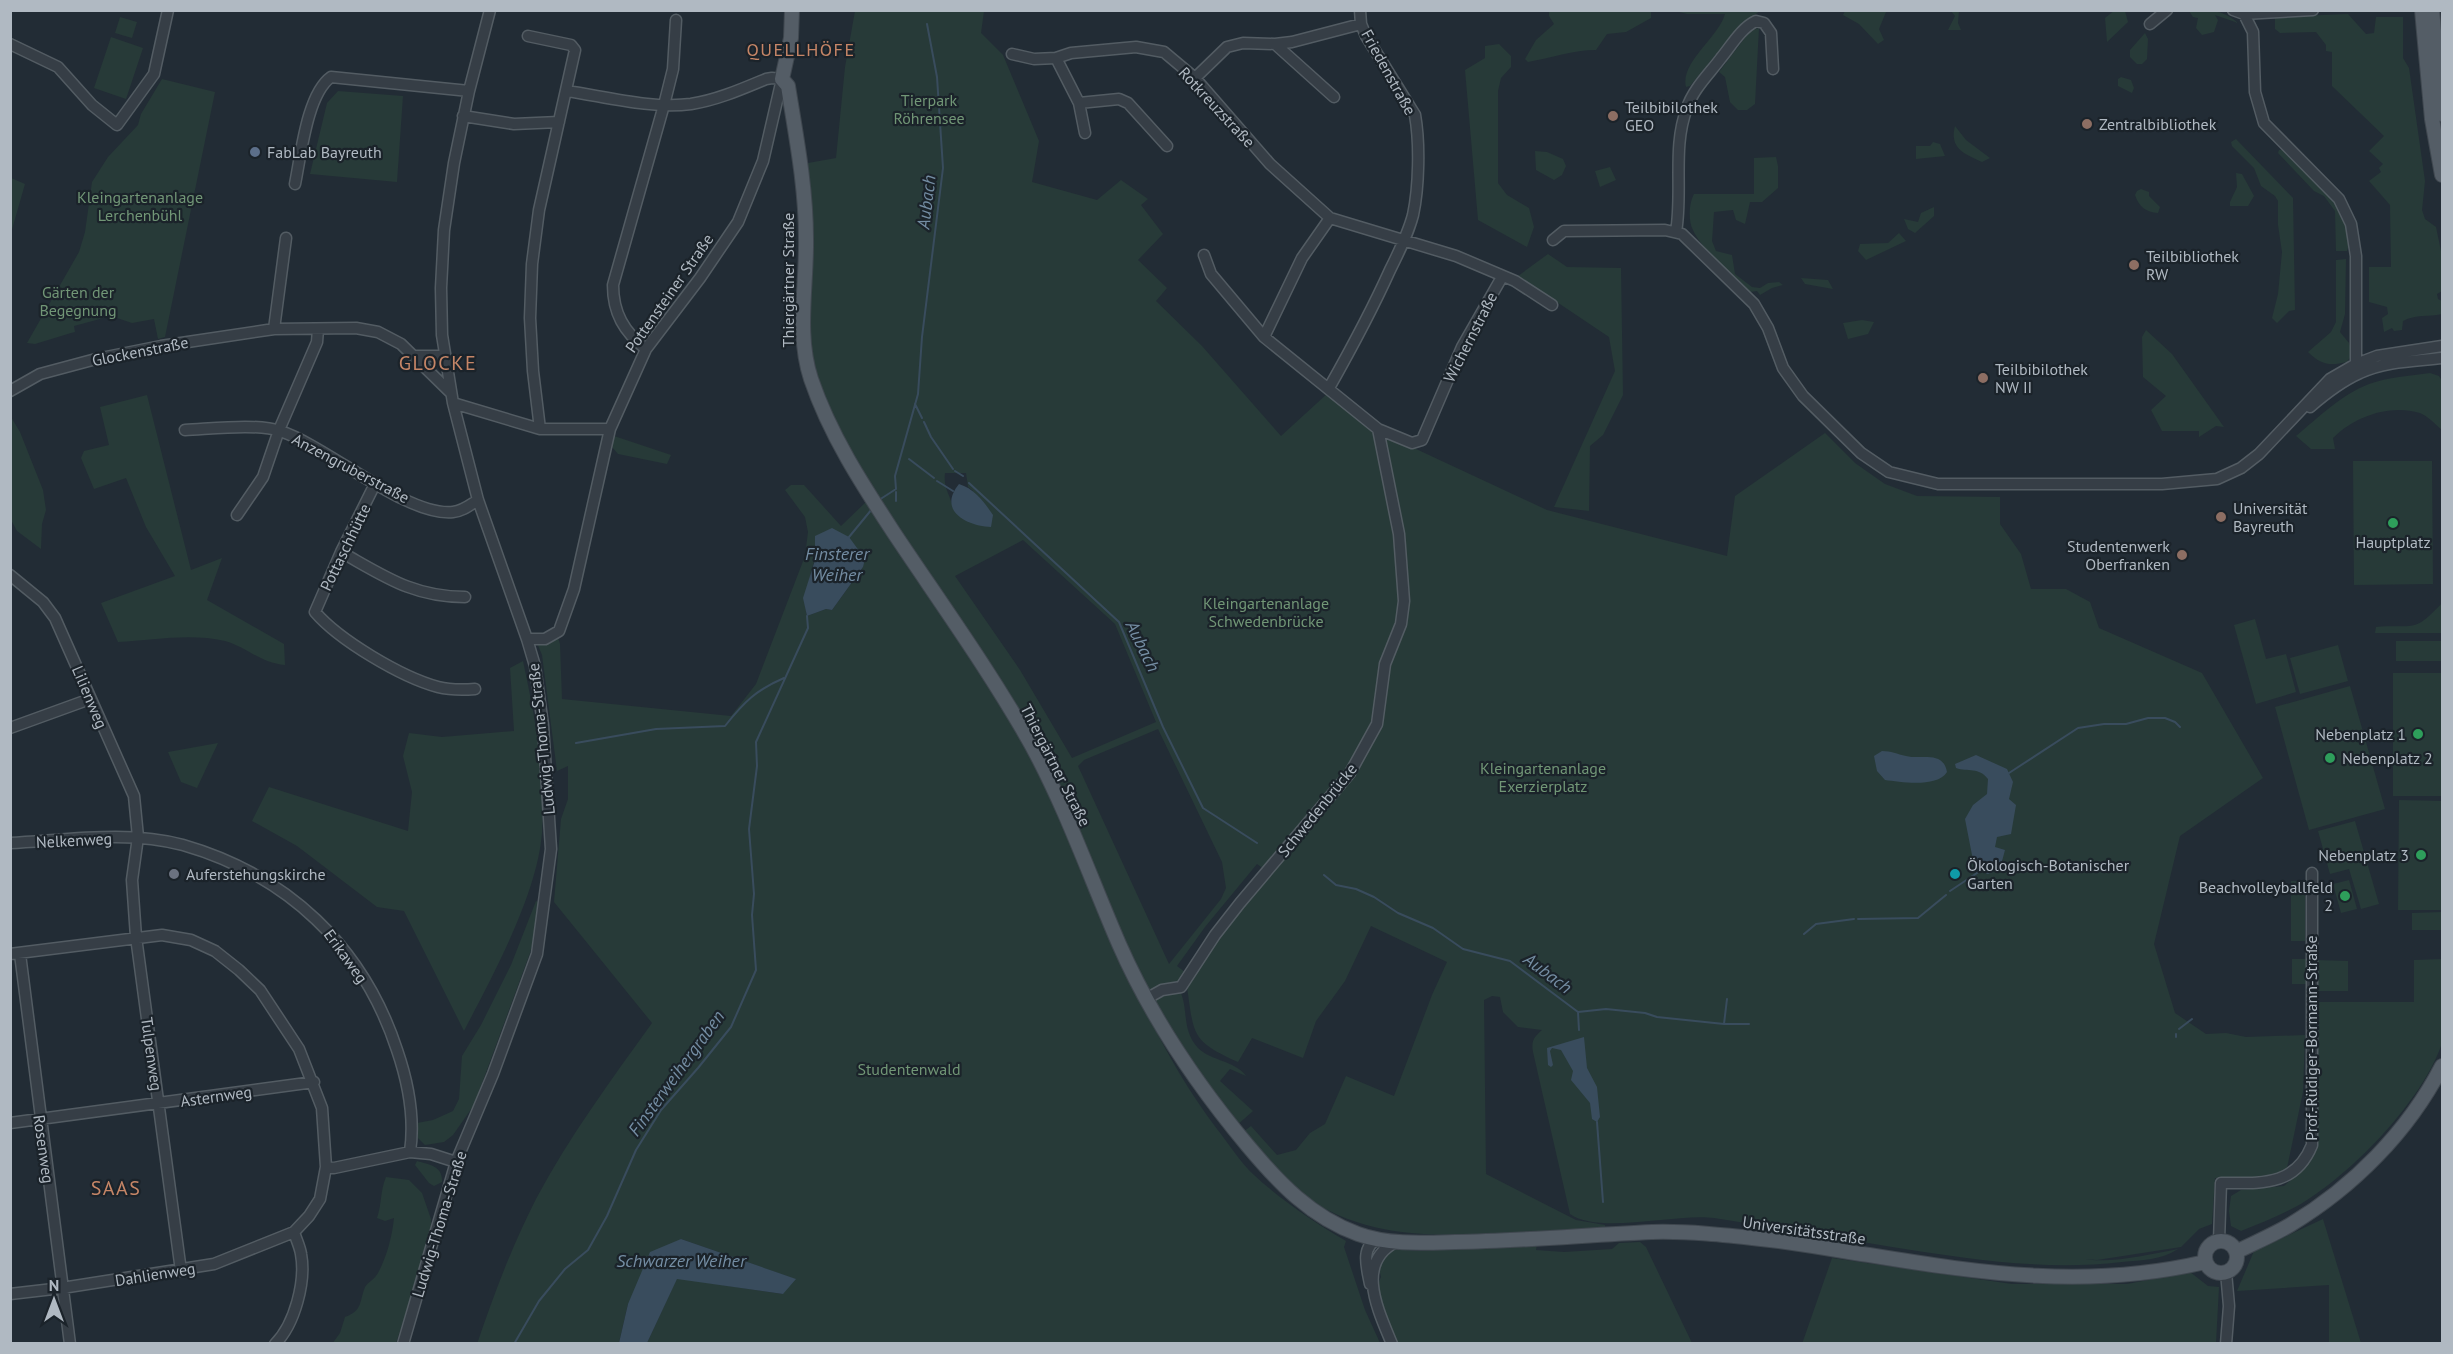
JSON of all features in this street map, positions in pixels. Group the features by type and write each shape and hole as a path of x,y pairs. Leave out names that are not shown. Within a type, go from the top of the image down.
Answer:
{"main road":[{"name":"Pottensteiner Straße","path":"782,80 791,38 792,10"},
{"path":"2422,10 2431,109 2442,175"},
{"path":"2432,10 2442,114"},
{"name":"Thiergärtner Straße","path":"782,80 788,86 804,200 806,237 803,333 805,359 817,394 841,449 1030,743 1067,819 1121,948 1146,999 1191,1071 1260,1161 1305,1206 1356,1233 1396,1242"},
{"path":"2236,1252 2288,1226 2315,1209 2356,1176 2416,1111 2442,1066"},
{"name":"Universitätsstraße","path":"1396,1242 1493,1241 1660,1232 1712,1234 1785,1241 1933,1266 2055,1278 2117,1277 2205,1262"},
{"path":"2219,1241 2228,1242 2236,1252 2236,1262 2226,1272 2212,1270 2205,1262 2207,1248 2219,1241"}],"street":[{"path":"10,44 58,67 92,105 117,125 154,74 168,10"},
{"name":"Ludwig-Thoma-Straße","path":"403,1344 456,1162 493,1074 537,954 550,849 543,725 535,666 478,500 452,398 445,356 441,288 444,230 468,91 490,10"},
{"name":"Friedenstraße","path":"1329,388 1370,315 1404,240 1413,216 1416,193 1417,126 1415,115 1377,56 1361,24 1360,10"},
{"path":"2150,24 2156,17 2168,10"},
{"path":"2233,10 2244,14 2313,10"},
{"path":"2244,14 2253,32 2255,92 2264,123 2334,193 2346,210 2351,224 2356,256 2355,342 2359,368"},
{"path":"646,349 625,331 615,301 613,285 673,69 676,20"},
{"path":"1676,232 1680,211 1680,131 1687,106 1694,93 1741,33 1756,21 1764,23 1771,33 1773,69"},
{"path":"1195,78 1227,47 1243,43 1292,42 1361,24"},
{"path":"528,36 574,47 567,91 539,210 532,264 530,318 532,371 540,429"},
{"path":"1275,44 1334,97"},
{"name":"Rotkreuzstraße","path":"1056,58 1071,53 1136,47 1164,52 1195,78 1270,164 1330,218 1404,240"},
{"path":"1012,54 1034,59 1056,58 1079,103 1085,133"},
{"path":"295,184 312,106 323,83 332,77 468,91"},
{"path":"567,91 664,105 690,104 720,97 766,79 782,80"},
{"name":"Pottensteiner Straße","path":"527,639 545,639 555,635 568,611 610,429 646,349 700,278 738,222 763,161 782,80"},
{"path":"1079,103 1119,99 1128,103 1167,146"},
{"path":"463,116 514,124 559,122"},
{"path":"1264,337 1302,258 1330,218"},
{"path":"1553,240 1564,231 1665,230 1682,234 1754,304 1768,328 1783,368 1803,396 1861,453 1888,472 1938,484 2191,482 2217,478 2241,468 2259,454 2293,420 2377,356 2442,346"},
{"path":"274,329 286,238"},
{"path":"1404,240 1456,256 1502,277"},
{"path":"1204,255 1211,274 1264,337 1378,429"},
{"name":"Wichernstraße","path":"1378,429 1412,443 1422,440 1462,347 1502,277 1515,281 1552,305"},
{"name":"Glockenstraße","path":"10,391 40,374 96,358 161,346 274,329 356,328 378,332 400,344 452,398"},
{"path":"237,515 263,477 279,430 317,342 318,329"},
{"path":"2355,342 2377,356"},
{"path":"415,357 445,356"},
{"path":"2359,368 2442,358"},
{"path":"452,398 540,429 610,429"},
{"name":"Anzengruberstraße","path":"185,430 262,428 279,430 303,440 375,484 409,501 435,510 452,512 465,509 478,500"},
{"name":"Schwedenbrücke","path":"1146,999 1162,990 1181,987 1215,935 1350,774 1370,740 1379,714 1385,664 1401,624 1404,601 1399,534 1378,429"},
{"name":"Pottaschhütte","path":"375,484 341,552 315,612 343,636 387,665 411,677 437,687 455,690 475,689"},
{"path":"341,552 404,588 433,596 465,597"},
{"name":"Lilienweg","path":"10,575 43,602 55,618 134,796 138,837"},
{"path":"10,728 90,699"},
{"name":"Nelkenweg","path":"10,843 138,837"},
{"name":"Tulpenweg","path":"138,837 132,880 136,937 182,1271"},
{"name":"Erikaweg","path":"138,837 182,845 233,863 274,885 312,914 336,938 371,990 389,1027 409,1093 412,1140 410,1152"},
{"name":"Prof.-Rüdiger-Bormann-Straße","path":"2219,1241 2222,1183 2263,1182 2285,1177 2306,1160 2312,1145 2312,873"},
{"path":"15,954 136,937 162,935 191,940 215,951 239,970 260,990 277,1013 299,1049 314,1082 322,1108 326,1167 320,1199 309,1216 294,1232 302,1257 301,1279 289,1322 275,1344"},
{"name":"Rosenweg","path":"15,954 70,1344"},
{"name":"Asternweg","path":"10,1123 314,1082"},
{"path":"326,1167 334,1168 410,1152 431,1154 456,1162"},
{"name":"Dahlienweg","path":"10,1294 182,1271 214,1264 294,1232"},
{"path":"1356,1233 1363,1249 1372,1291 1392,1344"},
{"path":"1367,1268 1367,1249 1378,1239"},
{"path":"1372,1291 1378,1259 1384,1248 1396,1242"},
{"path":"2226,1272 2229,1306 2226,1344"}],"green space":[{"path":"2115,10 2125,11 2128,22 2107,42 2105,18"},
{"path":"855,11 984,11 981,33 1003,55 1039,141 1032,182 1097,200 1121,180 1148,199 1141,205 1163,234 1138,260 1167,288 1156,301 1202,346 1281,436 1328,393 1386,435 1547,510 1727,556 1735,496 1825,433 1855,463 1885,484 1917,496 2000,497 2000,524 2021,554 2031,589 2066,589 2090,602 2099,628 2202,673 2263,778 2180,836 2154,944 2175,1013 2206,1034 2226,1033 2246,1037 2305,1035 2303,1092 2287,1168 2261,1178 2215,1178 2212,1224 2199,1229 2181,1247 2097,1260 2144,1256 2178,1249 2172,1253 2151,1259 2093,1264 2035,1264 1978,1259 1714,1218 1698,1217 1619,1223 1583,1220 1570,1214 1533,1052 1534,1040 1542,1030 1518,1027 1503,1012 1500,997 1492,996 1484,1000 1486,1174 1576,1220 1605,1225 1605,1230 1469,1235 1393,1231 1346,1218 1299,1193 1243,1132 1251,1126 1277,1155 1296,1150 1310,1133 1325,1124 1346,1076 1394,1096 1432,995 1447,962 1371,926 1345,981 1316,1021 1303,1058 1252,1038 1238,1062 1223,1055 1203,1042 1198,1035 1191,1016 1187,987 1264,869 1257,864 1205,927 1177,966 1185,972 1179,981 1169,983 1171,990 1180,991 1189,1034 1198,1048 1236,1067 1246,1076 1230,1069 1220,1081 1253,1111 1236,1126 1199,1073 1147,990 1053,778 866,484 824,399 810,356 808,163 836,158 845,67","holes":["945,473 966,473 968,487 973,491 953,508 946,487","1023,540 1115,624 1156,722 1072,758 1020,670 955,576","1158,729 1222,862 1226,888 1221,899 1169,964 1078,766 1084,760"]},
{"path":"1549,11 1651,11 1651,18 1626,32 1607,34 1596,50 1528,62 1525,59 1536,40 1554,24"},
{"path":"1675,11 1760,11 1741,24 1690,86 1686,87 1689,68 1716,32 1725,14 1687,14"},
{"path":"1845,11 1886,12 1879,29 1884,40 1878,44 1859,24 1843,15"},
{"path":"1951,11 1959,11 1958,23 1961,30 1948,30 1955,16"},
{"path":"2189,11 2221,13 2238,23 2215,15 2218,20 2214,32 2202,35 2196,28 2198,18 2193,17"},
{"path":"2348,14 2366,34 2374,33 2376,17 2403,17 2403,58 2409,68 2425,181 2422,210 2425,219 2436,227 2442,256 2442,291 2437,294 2438,299 2442,301 2442,314 2417,316 2403,321 2402,330 2394,331 2392,328 2384,332 2382,318 2388,314 2387,307 2369,302 2369,267 2391,267 2390,205 2369,181 2381,172 2379,168 2383,164 2369,151 2384,136 2332,86 2332,52 2326,51 2326,45 2316,32 2280,33 2275,29 2275,17"},
{"path":"120,17 137,22 132,38 115,33"},
{"path":"1759,28 1755,104 1747,110 1738,110 1730,102 1725,77 1719,72 1750,31"},
{"path":"2145,33 2148,39 2147,59 2142,64 2137,64 2130,57 2130,50"},
{"path":"111,37 143,48 126,99 94,88"},
{"path":"1499,44 1511,56 1511,67 1501,78 1498,91 1498,183 1507,195 1529,208 1534,227 1527,247 1478,220 1465,70 1485,58 1485,46"},
{"path":"2121,77 2131,80 2134,88 2132,93 2118,86 2118,79"},
{"name":"Kleingartenanlage Lerchenbühl","path":"162,79 215,92 165,337 158,339 154,319 132,323 111,316 74,326 75,332 35,344 27,343 79,252 85,232 92,182 108,157 138,125 141,114"},
{"path":"338,91 403,96 397,182 310,174 327,103"},
{"path":"1955,126 1966,140 1990,158 1982,162 1960,150 1954,140"},
{"path":"2236,139 2293,198 2295,310 2289,311 2277,323 2272,318 2278,294 2282,252 2278,225 2278,201 2261,186 2254,168 2232,146 2231,142"},
{"path":"1933,142 1940,144 1945,156 1916,159 1916,146 1930,146"},
{"path":"2279,150 2284,150 2318,182 2339,209 2346,223 2349,237 2347,251 2336,251 2335,211 2324,196 2314,191 2278,153"},
{"path":"1535,151 1547,152 1563,159 1566,166 1562,175 1554,180 1536,170"},
{"path":"1776,157 1778,188 1762,202 1750,202 1745,224 1736,220 1733,210 1714,212 1712,241 1716,251 1732,255 1735,274 1752,287 1760,288 1768,283 1779,282 1783,285 1760,295 1757,291 1750,292 1703,246 1691,226 1690,207 1694,194 1754,194 1754,158"},
{"path":"1610,167 1616,180 1600,187 1595,171"},
{"path":"2236,173 2242,174 2254,196 2248,206 2230,206 2237,187"},
{"path":"11,178 25,184 11,233"},
{"path":"2141,189 2149,192 2149,196 2160,207 2158,213 2141,206 2135,195"},
{"path":"1934,207 1934,216 1915,233 1908,229 1904,219 1918,222 1921,213"},
{"path":"1899,233 1906,241 1866,260 1858,251 1860,244 1888,243"},
{"path":"1548,254 1567,267 1621,268 1623,395 1603,435 1590,446 1589,511 1554,507 1615,371 1609,337 1518,276"},
{"path":"2346,259 2345,314 2340,332 2349,343 2353,353 2347,362 2326,363 2317,360 2308,352 2331,332 2336,322 2336,260"},
{"path":"1801,278 1828,280 1833,289 1805,284"},
{"path":"1862,320 1874,322 1868,334 1848,339 1843,323"},
{"path":"2146,330 2172,354 2224,427 2216,426 2199,437 2199,431 2162,431 2151,410 2166,396 2143,377 2142,337"},
{"path":"2430,373 2439,376 2442,381 2442,430 2420,413 2397,410 2362,418 2342,430 2333,438 2335,449 2311,449 2296,436 2349,394 2369,384"},
{"path":"147,395 191,570 222,558 207,600 284,644 285,665 268,661 225,641 212,639 172,638 118,642 101,603 175,576 146,527 126,478 94,489 81,458 84,451 109,445 100,407"},
{"path":"11,417 20,432 43,490 46,510 42,524 41,549 17,531 11,520"},
{"path":"614,436 671,455 667,464 618,454 612,447"},
{"name":"Hauptplatz","path":"2353,461 2432,461 2433,584 2354,585"},
{"name":"Studentenwald","path":"791,485 804,485 841,526 868,500 960,638 1024,744 1064,825 1142,1003 1189,1089 1235,1153 1254,1175 1298,1210 1346,1241 1344,1247 1365,1310 1380,1343 647,1343 677,1278 782,1294 795,1279 681,1239 628,1304 619,1343 477,1344 504,1270 536,1199 576,1131 652,1023 554,902 561,819 568,799 568,766 557,771 542,655 537,643 555,640 558,637 562,699 731,716 756,684 805,556 808,532 805,517 785,490","holes":["815,558 863,567 832,610 826,609 807,616 804,598"]},
{"path":"2442,603 2442,633 2375,633 2376,627 2413,626 2425,619"},
{"path":"2255,619 2266,659 2286,654 2296,692 2256,704 2234,625"},
{"path":"2396,641 2442,641 2442,661 2396,661"},
{"path":"2338,645 2348,681 2300,694 2290,658"},
{"path":"523,661 541,768 542,833 532,882 523,908 464,1031 404,911 377,907 297,846 252,821 269,787 408,831 412,792 403,756 409,733 442,737 514,731 510,668"},
{"name":"Nebenplatz 1","path":"2393,673 2442,673 2442,796 2393,796"},
{"name":"Nebenplatz 2","path":"2350,686 2385,809 2309,830 2275,707"},
{"path":"218,743 197,788 181,782 168,752"},
{"name":"Nebenplatz 3","path":"2399,800 2442,801 2442,910 2398,910"},
{"path":"2355,821 2379,904 2361,909 2349,869 2330,874 2318,831"},
{"name":"Beachvolleyballfeld 2","path":"2349,880 2357,909 2341,913 2333,884"},
{"path":"2291,881 2305,881 2305,941 2291,941"},
{"path":"536,901 543,904 530,953 474,1105 453,1135 444,1142 425,1145 418,1138 417,1123 433,1120 453,1111 459,1099 462,1056 481,1025 511,965"},
{"path":"2442,912 2442,930 2412,930 2412,913"},
{"path":"2292,959 2306,959 2307,984 2292,984"},
{"path":"2442,959 2444,1018 2441,1046 2432,1067 2403,1111 2346,1171 2307,1200 2241,1231 2231,1226 2229,1211 2231,1196 2241,1190 2284,1186 2302,1170 2310,1125 2319,1038 2319,1002 2414,1002 2414,960"},
{"path":"2315,960 2348,961 2348,991 2315,991"},
{"path":"417,1161 438,1169 442,1182 434,1186 429,1183 415,1165"},
{"path":"386,1177 409,1180 422,1193 431,1219 431,1230 420,1271 396,1343 332,1344 340,1333 345,1317 360,1305 365,1287 377,1275 386,1253 394,1218 385,1221 377,1218"},
{"path":"2323,1219 2361,1343 2329,1343 2329,1285 2237,1291 2254,1251"},
{"path":"1640,1242 1646,1247 1692,1343 1398,1343 1379,1301 1380,1265 1390,1249 1421,1251 1537,1244 1536,1250 1564,1252 1612,1249 1619,1243"},
{"path":"1832,1258 2012,1284 2127,1284 2190,1272 2208,1286 2219,1287 2216,1343 1802,1344"}],"water":[{"path":"959,484 974,493 986,505 993,515 991,527 973,524 953,509 951,502"},
{"name":"Finsterer Weiher","path":"832,528 849,537 865,559 863,567 832,610 826,609 807,616 803,598 815,560 815,536"},
{"path":"1882,751 1912,757 1936,758 1945,765 1947,772 1942,777 1927,782 1909,783 1885,780 1877,771 1874,756"},
{"path":"1976,755 2007,769 2013,782 2009,799 2016,805 2011,834 1997,837 1995,847 2005,850 2002,862 1996,871 1988,874 1980,871 1972,855 1965,819 1973,805 1987,794 1988,779 1977,771 1956,768 1955,764"},
{"path":"1584,1037 1587,1068 1597,1087 1600,1117 1597,1122 1592,1119 1590,1103 1571,1080 1573,1071 1561,1050 1552,1048 1550,1051 1553,1065 1551,1067 1548,1065 1547,1048"},
{"name":"Schwarzer Weiher","path":"681,1239 796,1279 783,1294 677,1279 647,1343 619,1343 628,1304 650,1252"}],"waterway":[{"name":"Aubach","path":"879,500 896,489 895,476 918,394 922,337 943,168 937,77 927,24"},
{"name":"Aubach","path":"915,404 922,418"},
{"name":"Aubach","path":"924,422 931,437 953,469"},
{"path":"909,459 934,478"},
{"name":"Aubach","path":"955,471 963,476"},
{"path":"937,481 953,491"},
{"name":"Aubach","path":"969,483 1119,622 1163,727 1203,808 1257,843"},
{"path":"896,492 896,501"},
{"name":"Finsterweihergraben","path":"849,537 872,509"},
{"name":"Finsterweihergraben","path":"514,1344 539,1301 565,1269 588,1250 607,1216 636,1150 661,1110 731,1027 756,970 749,829 757,766 756,742 808,628 807,616"},
{"path":"576,743 656,729 725,726 751,698 784,678"},
{"path":"2009,773 2078,728 2104,724 2126,724 2148,718 2165,718 2180,727"},
{"path":"1950,891 1980,871"},
{"name":"Aubach","path":"1324,875 1336,885 1356,889 1374,897 1398,913 1433,928 1463,949 1510,961 1578,1012 1579,1030"},
{"path":"1858,919 1918,918 1946,895"},
{"path":"1804,934 1816,924 1854,919"},
{"path":"1578,1012 1606,1009 1724,1024 1727,999"},
{"path":"2179,1029 2192,1019"},
{"path":"1725,1024 1749,1024"},
{"name":"Aubach","path":"1597,1122 1603,1202"}],"place":[{"name":"Teilbibilothek GEO","path":"1613,116"},
{"name":"Zentralbibliothek","path":"2087,124"},
{"name":"FabLab Bayreuth","path":"255,152"},
{"name":"Teilbibliothek RW","path":"2134,265"},
{"name":"Teilbibilothek NW II","path":"1983,378"},
{"name":"Universität Bayreuth","path":"2221,517"},
{"name":"Hauptplatz","path":"2393,523"},
{"name":"Studentenwerk Oberfranken","path":"2182,555"},
{"name":"Nebenplatz 1","path":"2418,734"},
{"name":"Nebenplatz 2","path":"2330,758"},
{"name":"Nebenplatz 3","path":"2421,855"},
{"name":"Auferstehungskirche","path":"174,874"},
{"name":"Ökologisch-Botanischer Garten","path":"1955,874"},
{"name":"Beachvolleyballfeld 2","path":"2345,896"}],"district":[{"name":"QUELLHÖFE","path":"801,49"},
{"name":"GLOCKE","path":"438,363"},
{"name":"SAAS","path":"116,1188"}],"park label":[{"name":"Tierpark Röhrensee","path":"929,109"},
{"name":"Gärten der Begegnung","path":"78,301"},
{"name":"Kleingartenanlage Schwedenbrücke","path":"1266,612"},
{"name":"Kleingartenanlage Exerzierplatz","path":"1543,777"}]}
